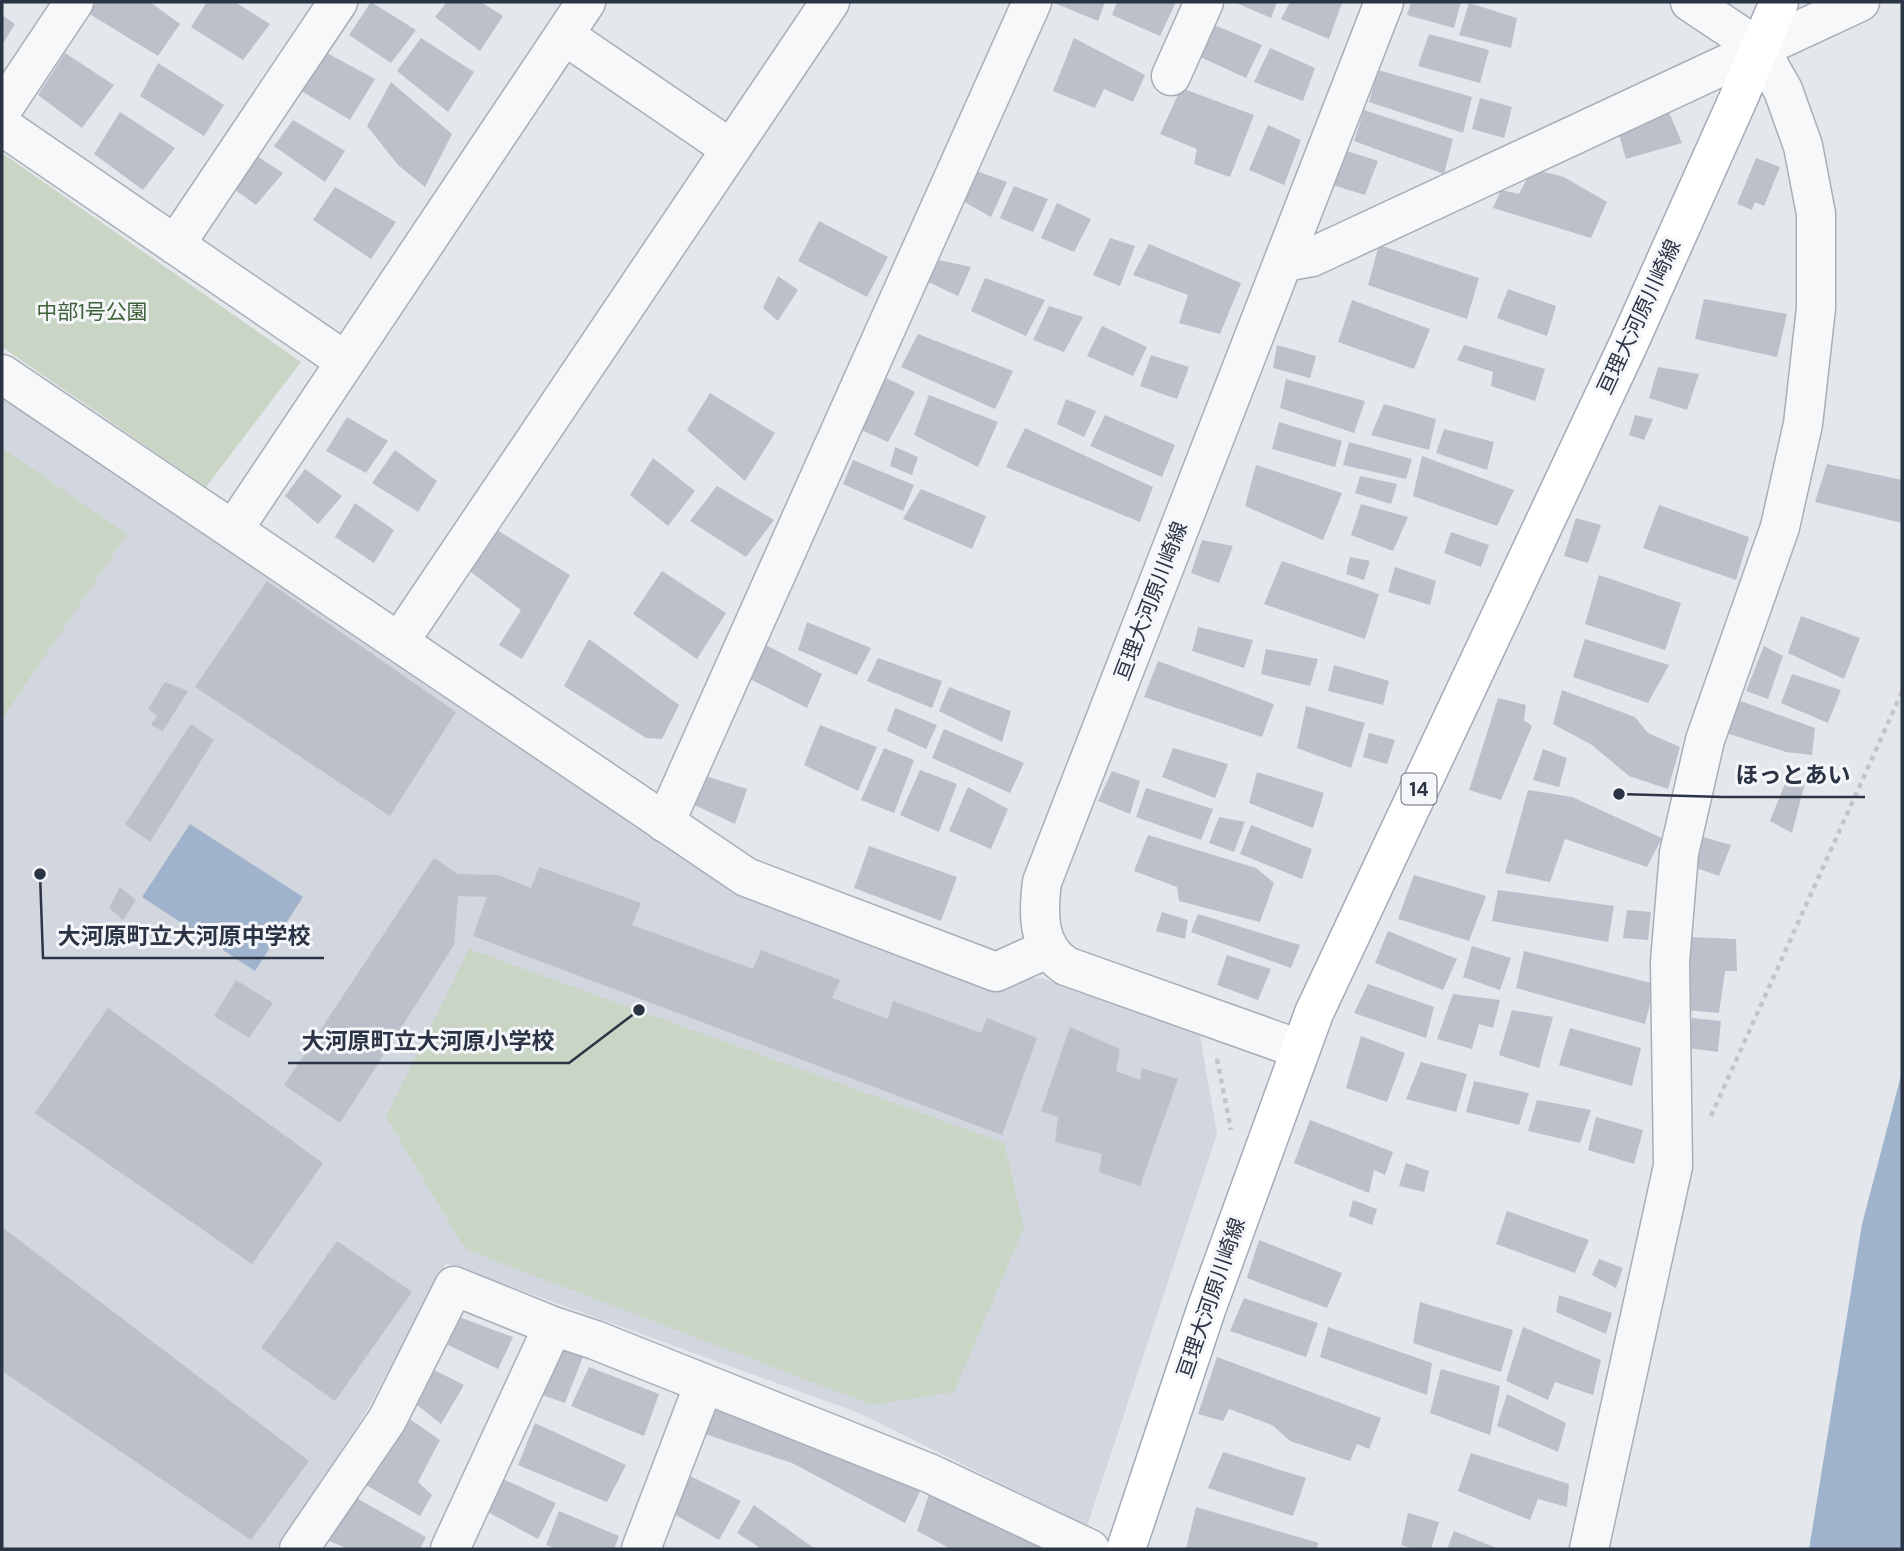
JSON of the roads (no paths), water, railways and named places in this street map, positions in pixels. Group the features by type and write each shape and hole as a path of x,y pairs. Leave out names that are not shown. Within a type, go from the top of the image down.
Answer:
{"main road":[{"name":"亘理大河原川崎線","path":"1126,1549 1207,1307 1314,1013 1622,357 1779,2"}],"street":[{"path":"2,110 74,2"},
{"path":"174,245 338,2"},
{"path":"233,530 586,2"},
{"path":"399,642 830,2"},
{"path":"665,823 1032,2"},
{"path":"1171,76 1204,2"},
{"name":"亘理大河原川崎線","path":"1046,949 1041,925 1042,882 1384,2"},
{"path":"1589,1549 1674,1166 1670,962 1679,853 1705,740 1780,527 1803,424 1816,308 1816,214 1803,146 1783,90 1759,48 1690,2"},
{"path":"1284,262 1312,257 1860,2"},
{"path":"564,34 731,149"},
{"path":"2,126 345,361"},
{"path":"2,373 746,877 996,972 1046,949 1066,966 1299,1049"},
{"path":"299,1549 387,1420 454,1286 929,1473 1090,1549"},
{"path":"450,1549 553,1326"},
{"path":"641,1549 704,1384"}],"water":[{"path":"190,824 303,897 255,971 142,897"},
{"path":"1902,1072 1902,1549 1809,1549 1862,1224"}],"place":[{"name":"ほっとあい","path":"1619,794"},
{"name":"大河原町立大河原中学校","path":"40,874"},
{"name":"大河原町立大河原小学校","path":"639,1010"}],"park label":[{"name":"中部1号公園","path":"92,312"}]}
